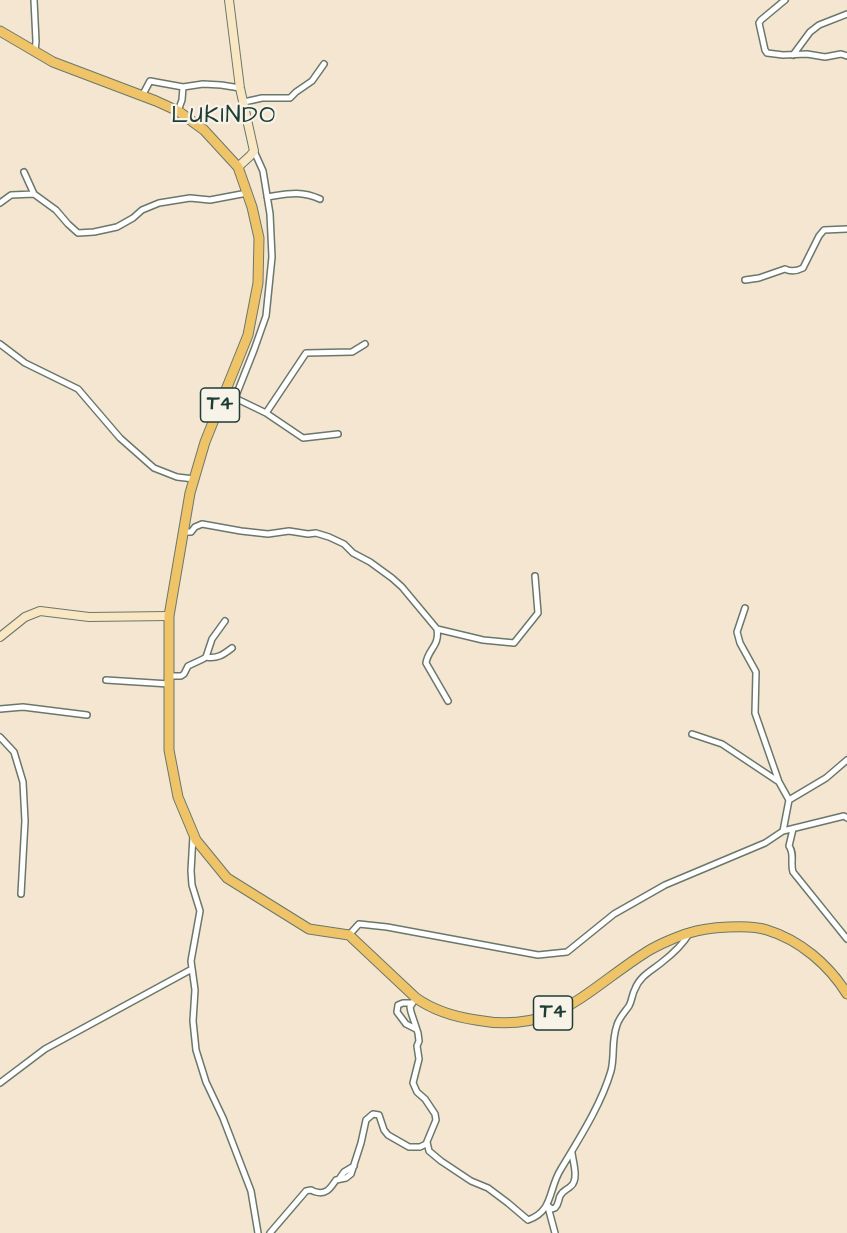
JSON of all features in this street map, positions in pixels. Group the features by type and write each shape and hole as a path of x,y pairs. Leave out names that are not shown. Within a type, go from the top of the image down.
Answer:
{"highway":[{"name":"T4","path":"0,31 53,62 178,111 204,130 238,167 252,207 259,238 258,283 248,335 205,442 190,493 169,616 169,750 178,797 196,840 227,878 309,929 349,935 414,1001 461,1018 493,1024 528,1022 561,1011 649,950 690,932 734,927 765,929 799,944 823,964 847,994"}],"main road":[{"path":"229,0 240,88 254,151 238,167"},
{"path":"0,637 25,617 40,610 89,617 169,616"}],"street":[{"path":"34,0 35,52"},
{"path":"784,0 761,21 760,28 767,53 825,57 841,54 847,56"},
{"path":"794,55 810,32 847,14"},
{"path":"244,102 262,98 290,98 312,81 324,64"},
{"path":"142,96 150,81 183,87 203,84 240,88"},
{"path":"178,111 183,87"},
{"path":"217,414 226,410 235,398 266,316 272,257 270,214 263,171 254,151"},
{"path":"24,172 34,194 56,210 78,233 117,227 142,210 159,202 190,198 210,200 248,194"},
{"path":"267,197 292,193 309,194 320,199"},
{"path":"0,203 11,195 34,194"},
{"path":"745,280 785,269 789,271 803,268 824,230 847,230"},
{"path":"0,344 25,363 78,389 120,438 154,468 177,477 194,479"},
{"path":"266,413 306,353 351,352 365,344"},
{"path":"235,398 266,413 303,438 338,434"},
{"path":"183,532 191,532 202,524 268,534 289,531 316,533 344,544 353,553 370,562 402,587 437,629 437,641 426,663 448,701"},
{"path":"437,629 483,640 514,644 538,613 535,576"},
{"path":"745,608 737,632 740,643 756,672 755,712 778,782 789,800 783,831"},
{"path":"206,657 212,639 225,621"},
{"path":"106,680 169,680 184,674 188,666 206,657 216,658 232,648"},
{"path":"0,709 23,707 87,715"},
{"path":"692,734 722,744 778,782"},
{"path":"0,737 14,752 23,782 25,821 21,894"},
{"path":"789,800 826,778 847,760"},
{"path":"349,935 359,924 387,927 538,955 567,952 614,914 665,885 765,843 783,831 844,816 847,818"},
{"path":"793,828 789,846 792,850 793,872 847,939"},
{"path":"193,834 191,878 200,911 191,961 195,990 193,1021 197,1057 251,1191 258,1233"},
{"path":"555,1233 548,1206 553,1186 558,1173 572,1153 600,1100 612,1068 612,1040 617,1023 630,1005 635,987 642,978 685,941 690,932"},
{"path":"0,1083 45,1049 192,969"},
{"path":"270,1233 306,1191 323,1193 330,1189 335,1181 348,1176 354,1166 366,1120 373,1114 379,1115 388,1135 407,1146 423,1146 427,1142 436,1120 435,1114 414,1085 419,1056 417,1046 419,1038 410,1007 414,1001"},
{"path":"414,1001 398,1005 397,1012 406,1024 416,1029"},
{"path":"427,1142 429,1151 441,1161 471,1181 488,1188 528,1220 537,1216 548,1206"},
{"path":"548,1206 555,1208 565,1188 573,1183 572,1153"}],"district":[{"name":"LUKINDO","path":"224,117"}]}
